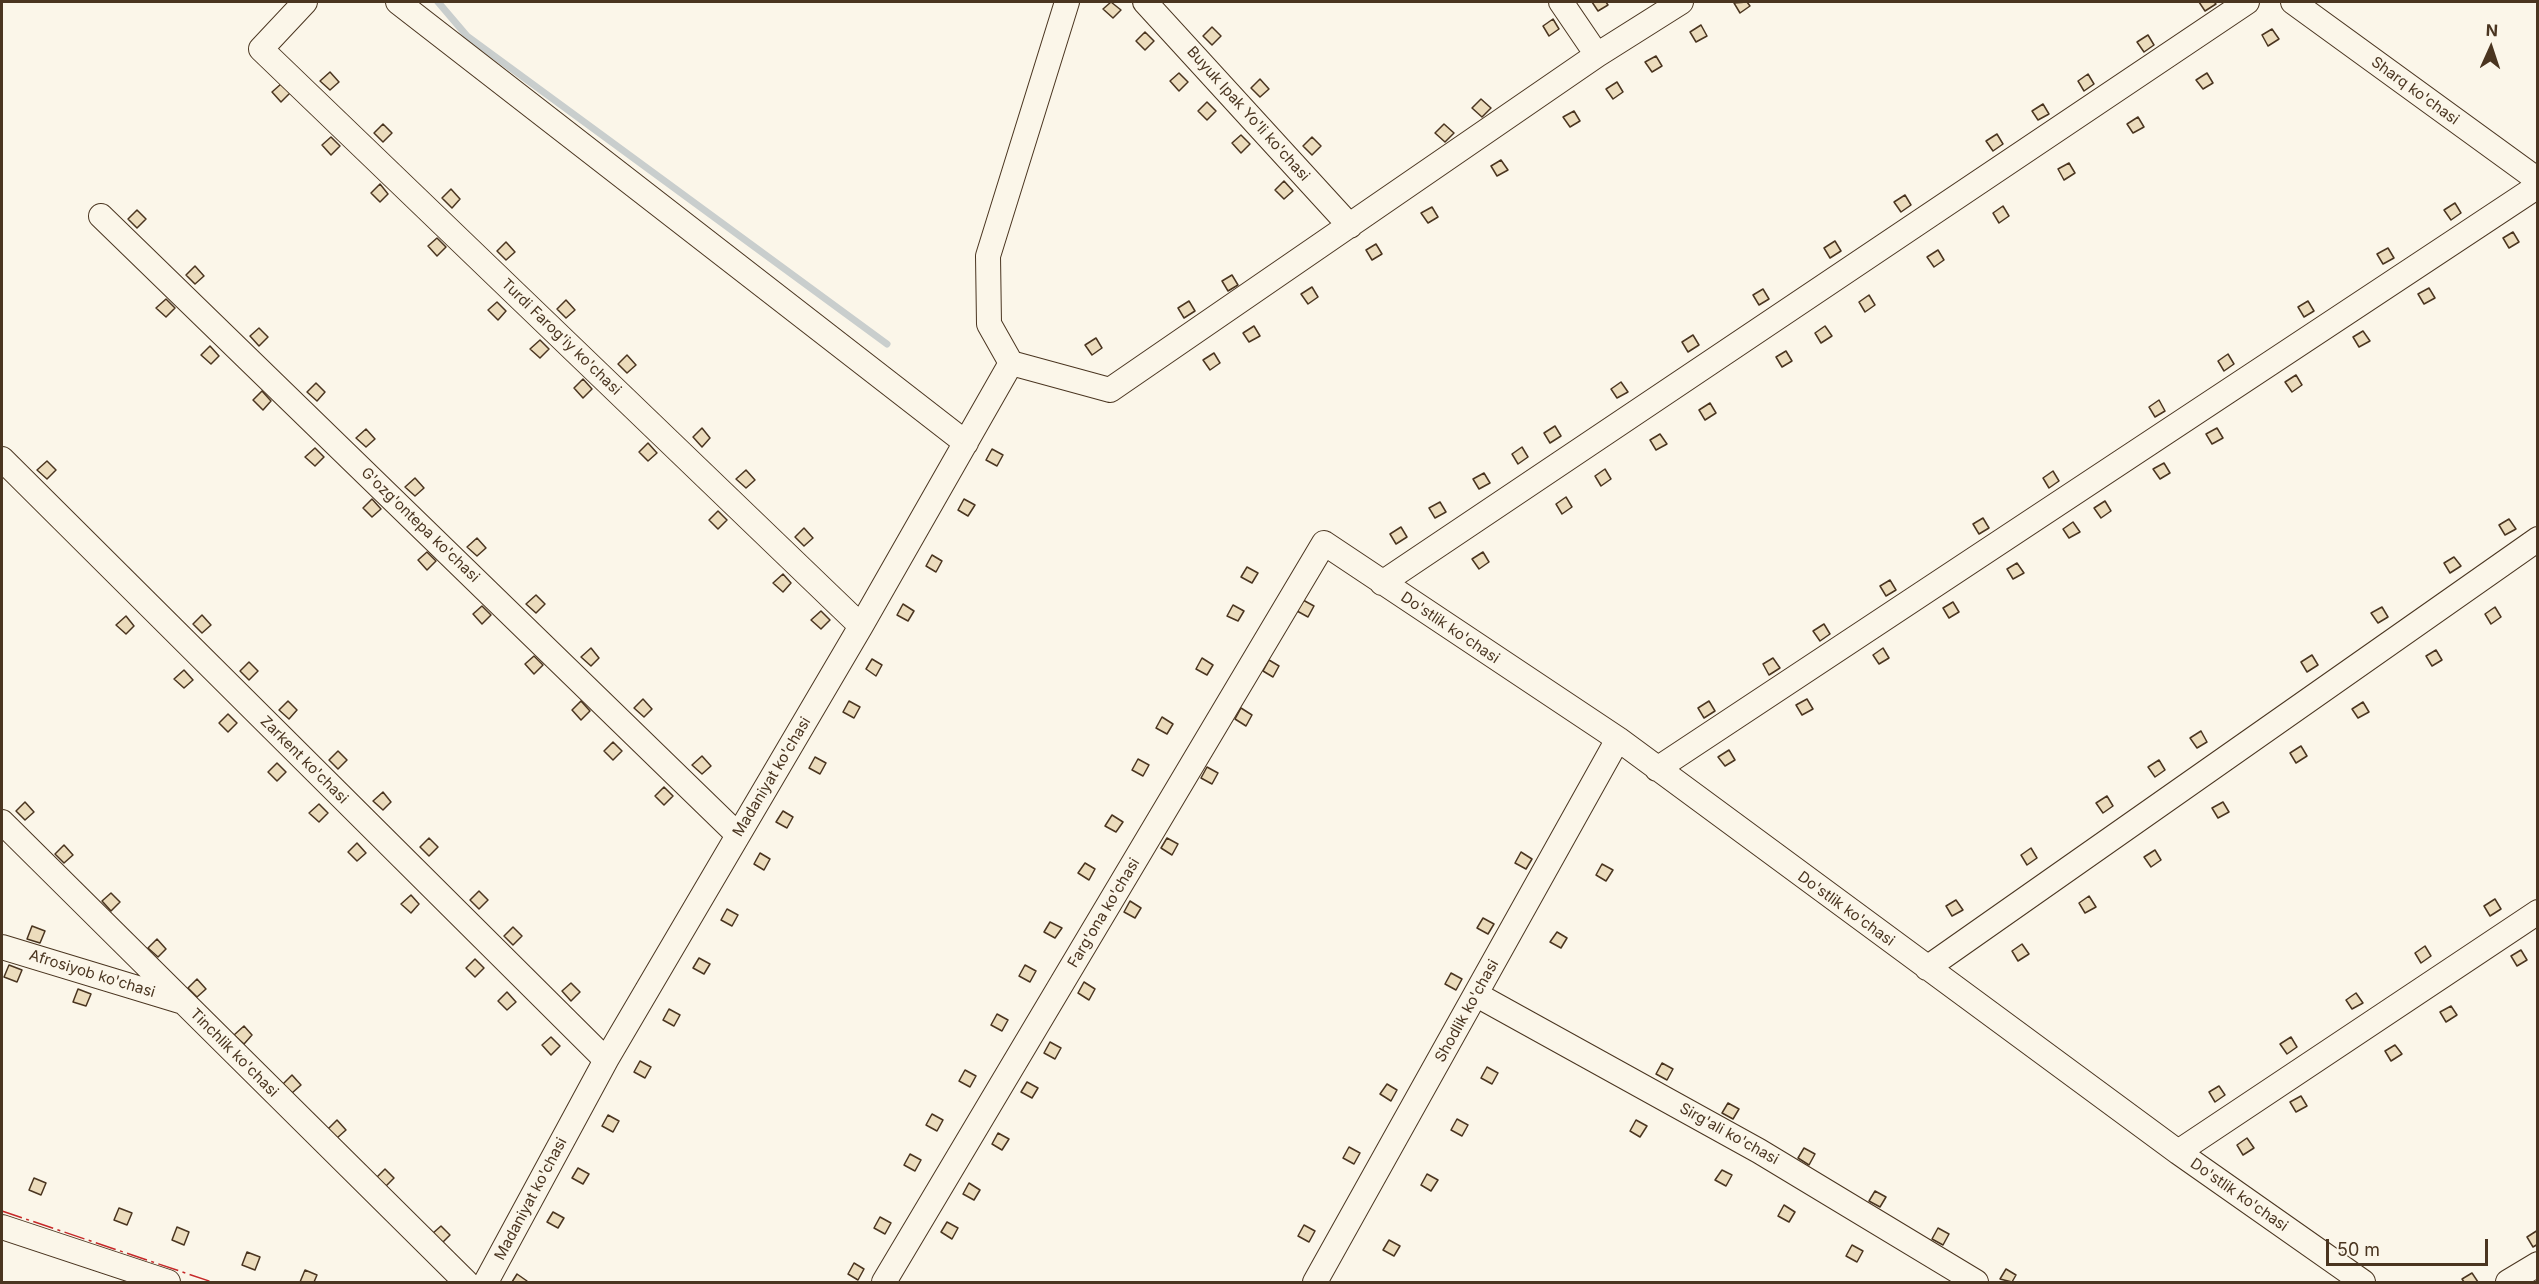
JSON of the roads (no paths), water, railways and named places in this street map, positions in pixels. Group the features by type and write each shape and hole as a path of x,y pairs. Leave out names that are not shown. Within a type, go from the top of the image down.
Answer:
{"street":[{"name":"Turdi Farog'iy ko'chasi","path":"304,2 261,49 861,626"},
{"path":"398,2 966,443"},
{"path":"1067,2 988,256 989,324 1011,363 1110,390 1598,55 1681,2"},
{"name":"Buyuk Ipak Yo'li ko'chasi","path":"1145,2 1350,226"},
{"path":"1561,2 1598,55"},
{"path":"1382,583 2247,2"},
{"name":"Sharq ko'chasi","path":"2293,2 2538,180"},
{"path":"1657,769 2538,186"},
{"name":"G'ozg'ontepa ko'chasi","path":"101,216 738,835"},
{"name":"Madaniyat ko'chasi","path":"486,1282 606,1060 861,626 1011,363"},
{"name":"Zarkent ko'chasi","path":"2,459 606,1060"},
{"path":"1927,968 2538,539"},
{"name":"Do'stlik ko'chasi","path":"1324,543 1618,739 2178,1152 2363,1282"},
{"name":"Farg'ona ko'chasi","path":"884,1282 1324,543"},
{"name":"Shodlik ko'chasi","path":"1324,1280 1618,739"},
{"name":"Tinchlik ko'chasi","path":"2,822 466,1282"},
{"path":"2178,1152 2538,912"},
{"name":"Afrosiyob ko'chasi","path":"2,947 182,1001"},
{"name":"Sirg'ali ko'chasi","path":"1477,995 1759,1151 1976,1282"},
{"path":"2,1227 168,1282"},
{"path":"2508,1282 2538,1264"}],"waterway":[{"path":"438,2 467,36 887,344"}]}
